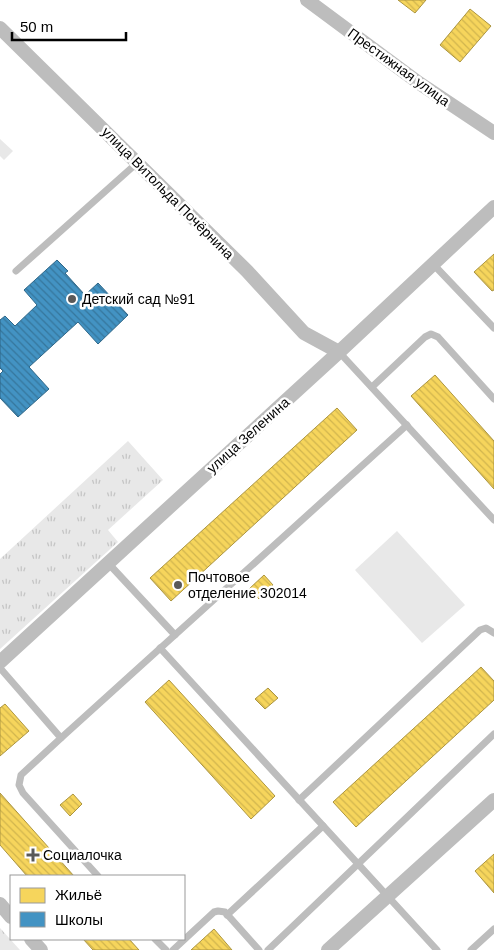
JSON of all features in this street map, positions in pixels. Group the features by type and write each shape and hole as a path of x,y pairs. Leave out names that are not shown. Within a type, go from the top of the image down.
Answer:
{"street":[{"name":"Престижная улица","path":"307,0 419,84 494,132"},
{"name":"улица Витольда Почёрнина","path":"0,28 247,271 304,333 339,352"},
{"name":"улица Зеленина","path":"0,662 339,352 494,207"},
{"path":"329,949 494,800"},
{"path":"0,904 10,916"},
{"path":"32,940 42,950"}],"lane":[{"path":"16,271 137,163"},
{"path":"434,264 494,328"},
{"path":"372,387 425,337 431,334 438,337 494,399"},
{"path":"339,352 494,520"},
{"path":"97,875 23,793 19,784 21,775 407,425"},
{"path":"108,564 175,635"},
{"path":"299,800 480,630 486,628 494,633"},
{"path":"160,648 359,863 436,950"},
{"path":"0,668 61,738"},
{"path":"268,950 494,734"},
{"path":"227,915 323,826"},
{"path":"185,940 214,912 218,911 224,912 259,950"},
{"path":"471,950 494,929"},
{"path":"156,940 166,950"},
{"path":"174,950 185,940"}],"green space":[{"path":"0,139 13,151 4,160 0,156"},
{"path":"128,441 163,480 108,530 118,542 0,649 0,559"},
{"path":"397,531 465,605 422,643 355,570"},
{"path":"0,928 20,950 0,950"}],"building: Жильё":[{"path":"398,0 426,0 415,13"},
{"path":"470,9 491,26 460,62 440,45"},
{"path":"494,254 494,290 492,291 474,272"},
{"path":"435,375 494,441 494,489 411,396"},
{"path":"337,408 357,430 171,601 150,578"},
{"path":"264,575 273,585 259,599 249,589"},
{"path":"481,667 494,681 494,700 356,827 333,802"},
{"path":"169,680 275,796 251,819 145,702"},
{"path":"268,688 278,698 265,709 255,699"},
{"path":"5,704 29,731 0,756 0,708"},
{"path":"0,793 73,875 26,875 0,845"},
{"path":"73,794 82,804 70,816 60,805"},
{"path":"494,854 494,893 475,871"},
{"path":"214,929 232,950 191,950"},
{"path":"84,940 130,940 139,950 93,950"}],"building: Школы":[{"path":"57,260 68,271 65,273 85,295 98,283 128,315 98,344 78,322 29,367 49,389 18,417 0,398 0,374 3,371 0,368 0,320 5,316 15,326 37,305 24,290"}],"place":[{"name":"Детский сад №91","path":"72,299"},
{"name":"Почтовое отделение 302014","path":"178,585"},
{"name":"Социалочка","path":"33,855"}]}
